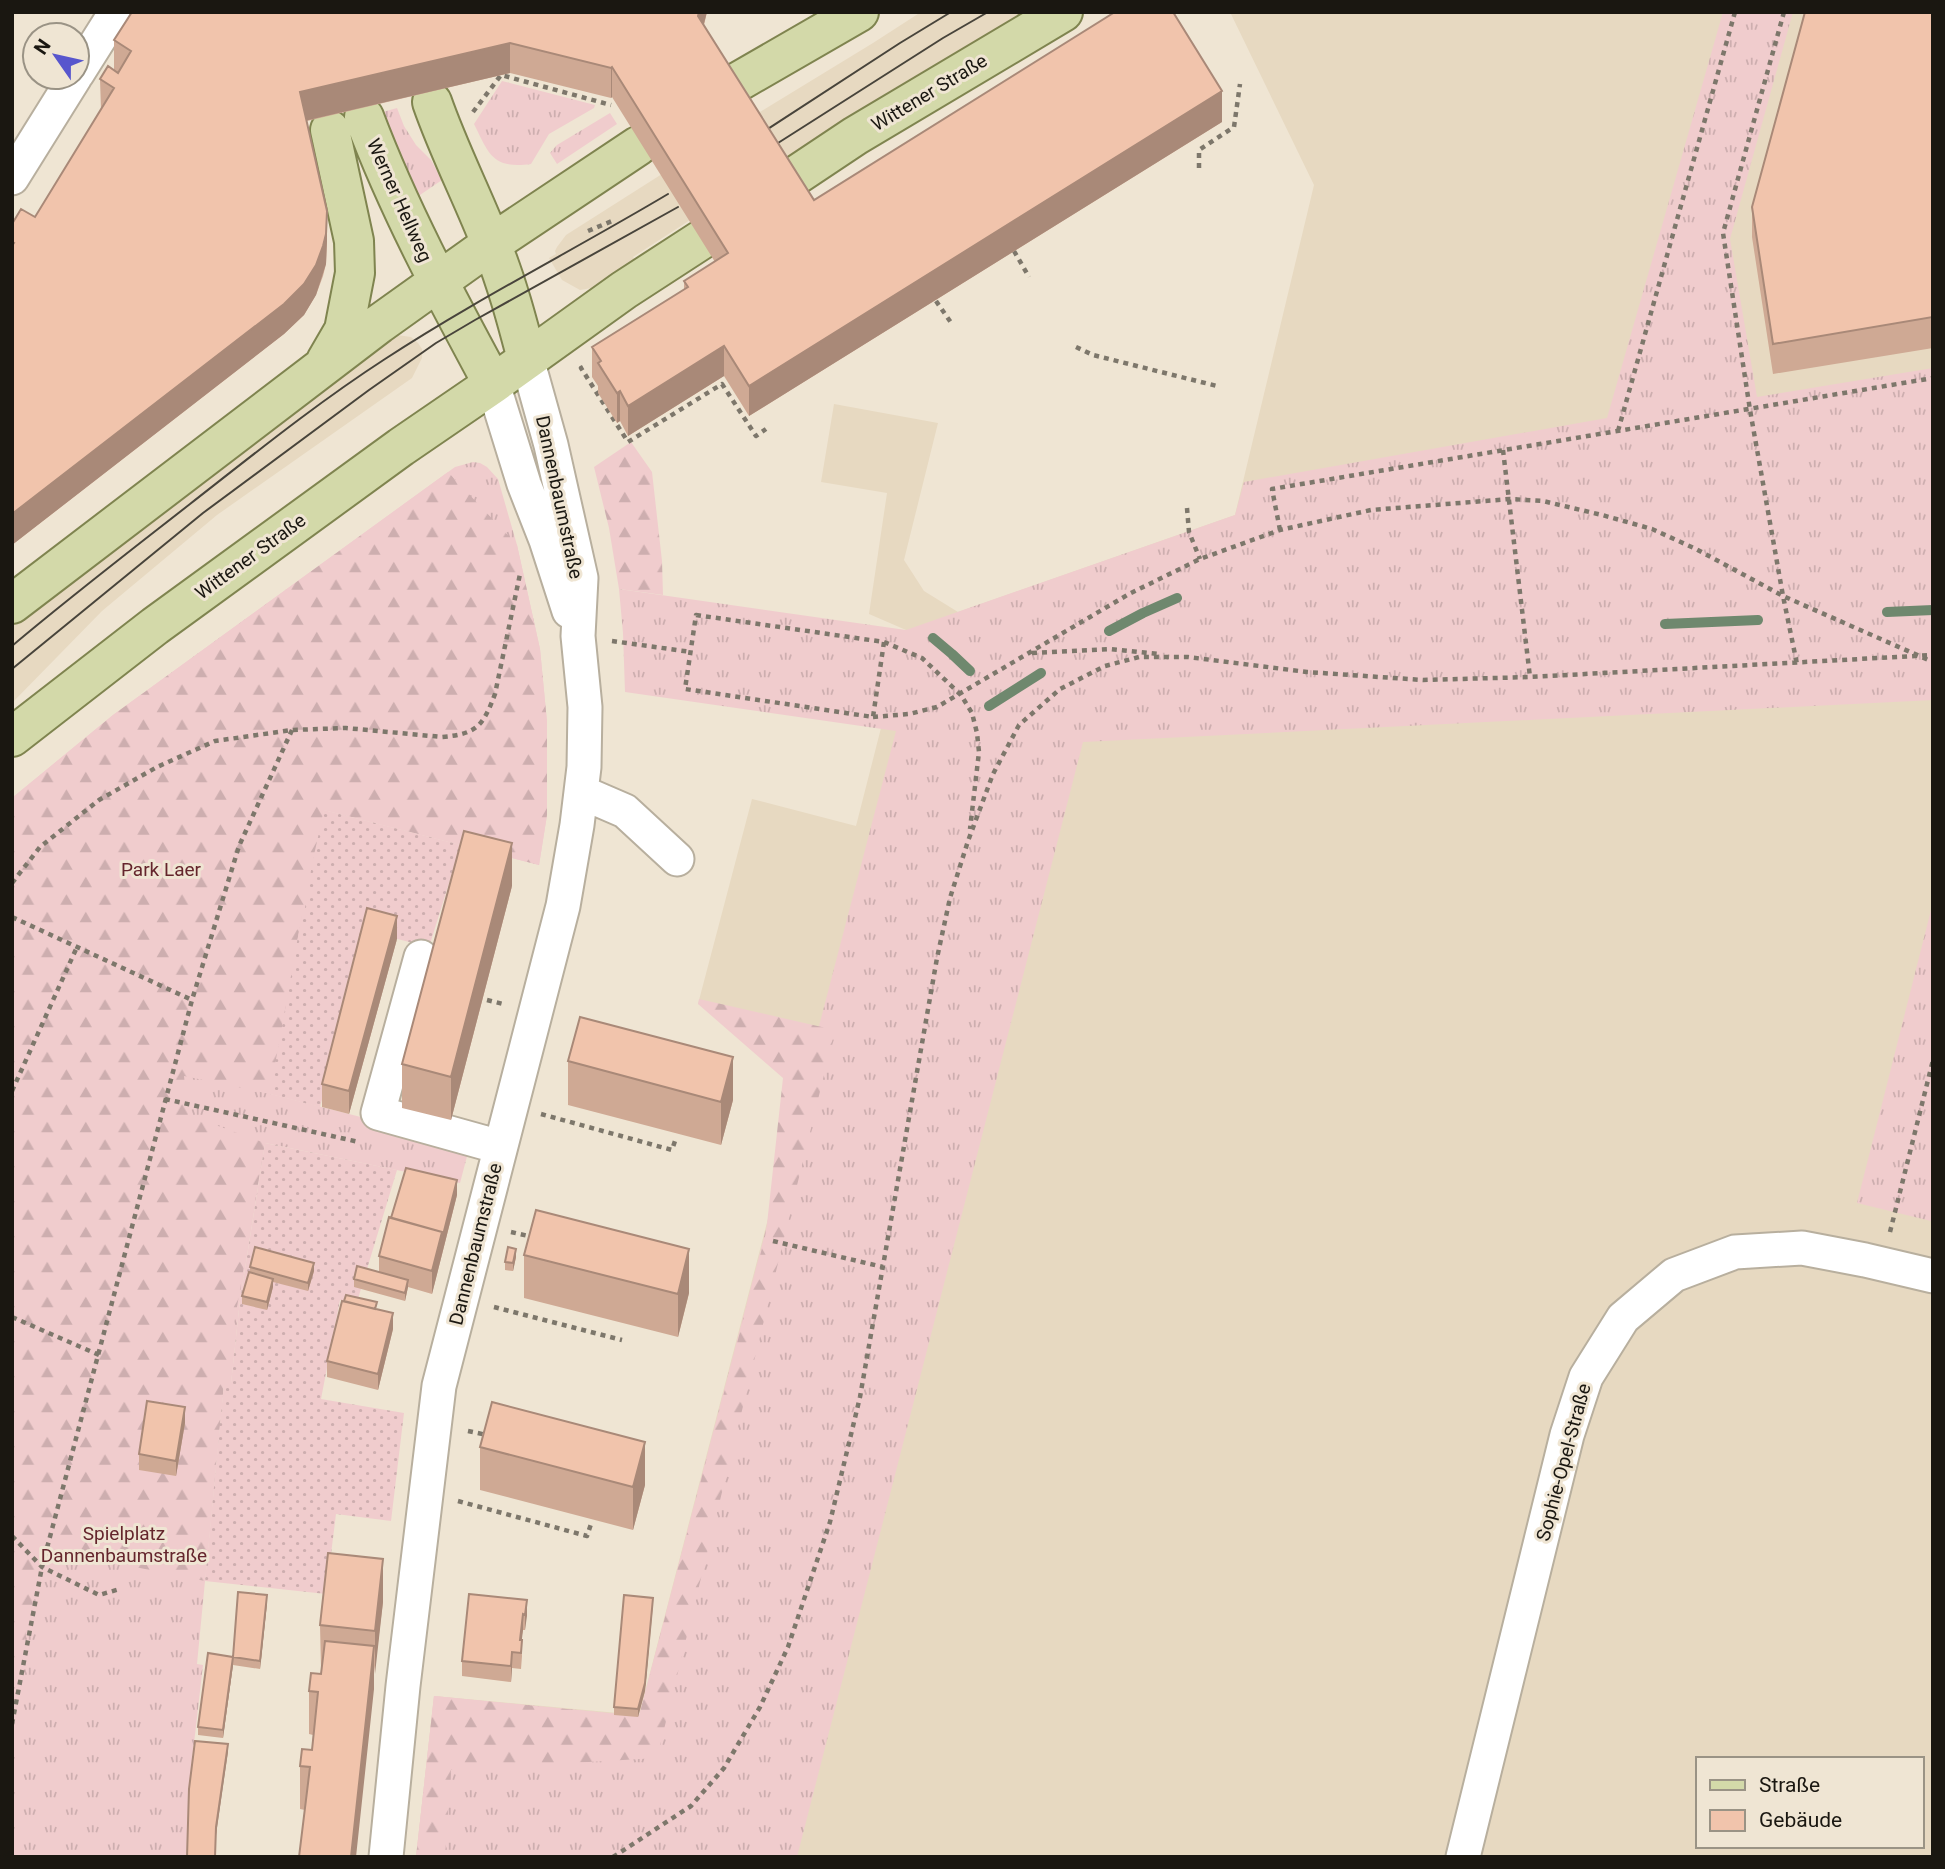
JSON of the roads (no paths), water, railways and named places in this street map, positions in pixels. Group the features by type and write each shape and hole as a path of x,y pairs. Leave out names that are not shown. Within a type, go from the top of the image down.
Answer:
{"main road":[{"path":"736,83 859,12"},
{"name":"Wittener Straße","path":"798,174 867,129 1063,12"},
{"path":"432,102 512,300 527,359"},
{"name":"Werner Hellweg","path":"323,367 344,330 355,273 347,123 384,169 438,282"},
{"path":"12,604 438,282 638,146"},
{"name":"Wittener Straße","path":"12,737 177,610 401,447 624,290 701,240"},
{"path":"438,282 493,384"}],"street":[{"path":"91,52 116,12"},
{"path":"12,178 67,91"},
{"name":"Dannenbaumstraße","path":"386,1857 403,1686 439,1386 564,906 584,767 585,707 578,636 581,578 551,445 527,359"},
{"name":"Dannenbaumstraße","path":"493,384 524,484 578,636"},
{"path":"581,792 625,811 677,859"},
{"path":"421,957 378,1113 500,1147"},
{"name":"Sophie-Opel-Straße","path":"1463,1857 1567,1435 1586,1377 1623,1318 1674,1275 1735,1252 1802,1248 1933,1276"}],"waterway":[{"path":"1109,631 1177,598"},
{"path":"1887,612 1933,610"},
{"path":"1665,624 1758,620"},
{"path":"933,638 970,671"},
{"path":"989,706 1041,673"}],"tram line":[{"path":"757,136 951,12"},
{"path":"767,150 988,12"},
{"path":"12,646 262,448 360,376 455,316 668,194"},
{"path":"12,669 203,513 436,343 678,207"}],"park label":[{"name":"Park Laer","path":"161,869"},
{"name":"Spielplatz Dannenbaumstraße","path":"124,1544"}]}
